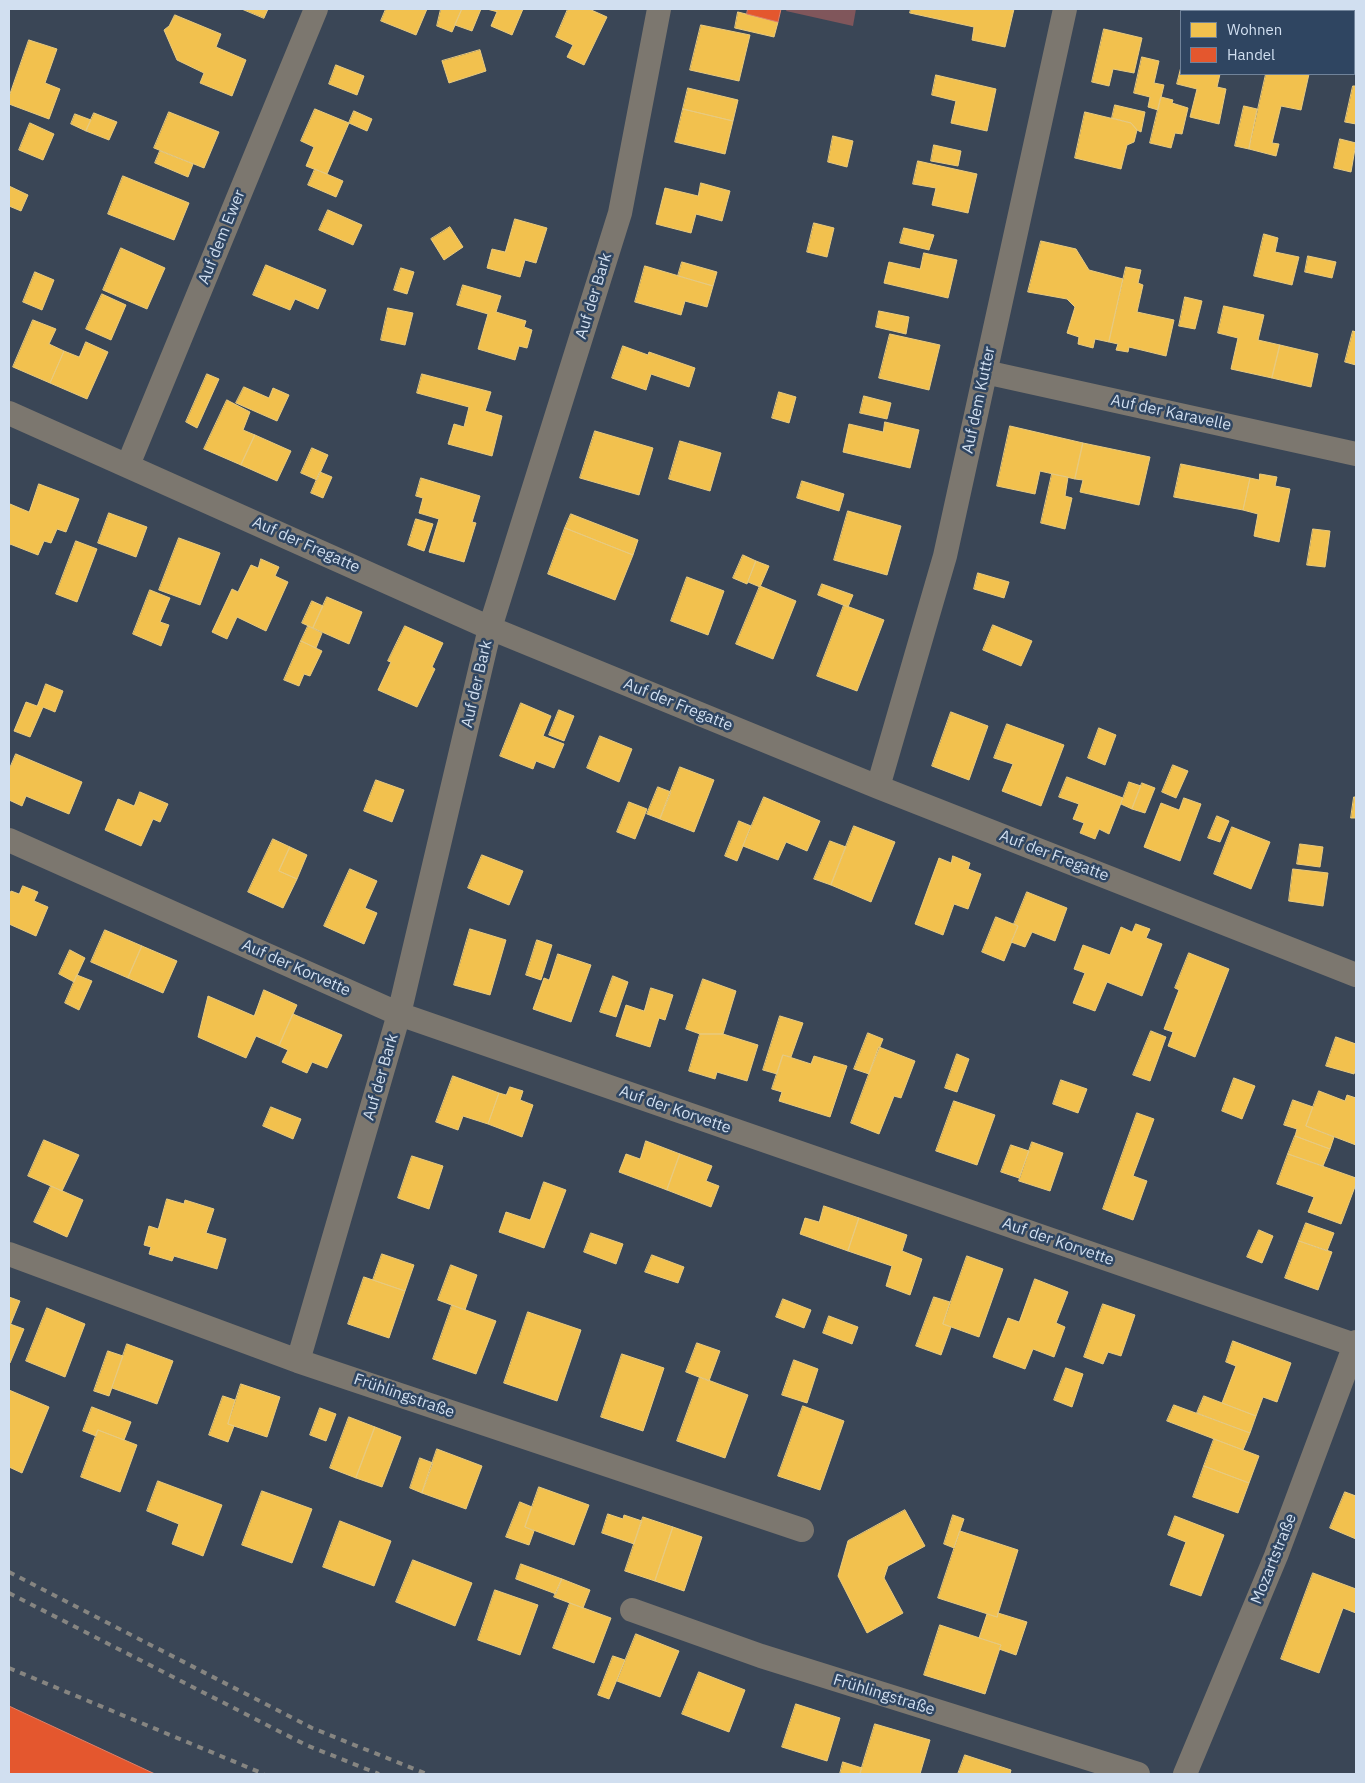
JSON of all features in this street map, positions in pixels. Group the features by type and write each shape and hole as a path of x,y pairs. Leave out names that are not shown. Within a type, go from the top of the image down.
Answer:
{"street":[{"name":"Auf dem Ewer","path":"128,465 316,9"},
{"name":"Auf der Bark","path":"298,1361 399,1014 490,628 620,213 659,9"},
{"name":"Auf dem Kutter","path":"878,787 945,556 1065,9"},
{"name":"Auf der Karavelle","path":"985,372 1356,454"},
{"name":"Auf der Fregatte","path":"9,413 490,628 878,787 1356,976"},
{"name":"Auf der Korvette","path":"9,840 399,1014 1356,1344"},
{"name":"Frühlingstraße","path":"9,1254 298,1361 802,1530"},
{"name":"Mozartstraße","path":"1185,1774 1276,1556 1356,1344"},
{"name":"Frühlingstraße","path":"632,1610 761,1656 1138,1774"}],"shaded area":[{"path":"787,9 856,9 853,26 786,11"}],"building: Wohnen":[{"path":"242,9 268,9 264,18"},
{"path":"386,9 427,9 416,35 381,21"},
{"path":"441,9 462,9 452,32 437,26"},
{"path":"462,9 481,9 472,31 455,25"},
{"path":"487,9 523,9 512,35 491,26 497,12"},
{"path":"568,9 589,9 607,17 584,65 567,57 573,45 556,37"},
{"path":"911,9 1014,9 1005,47 972,40 974,27 910,13"},
{"path":"738,12 778,22 774,37 735,28"},
{"path":"175,15 221,34 216,47 246,60 232,96 200,83 204,73 177,60 164,30 169,26"},
{"path":"701,25 750,35 739,81 690,70"},
{"path":"1104,29 1142,38 1134,73 1113,69 1109,86 1092,82"},
{"path":"29,40 57,49 45,83 60,89 49,119 9,104 9,97"},
{"path":"480,50 486,71 449,83 442,61"},
{"path":"1142,57 1159,61 1154,83 1164,85 1158,110 1148,107 1150,97 1134,93"},
{"path":"336,65 364,76 357,95 329,84"},
{"path":"1180,71 1180,75 1220,75 1217,87 1226,89 1219,124 1190,117 1197,89 1177,84"},
{"path":"936,75 996,89 987,131 951,123 956,101 932,95"},
{"path":"1266,75 1309,75 1301,110 1281,106 1272,143 1279,144 1276,156 1249,149"},
{"path":"1353,86 1356,86 1356,124 1345,122"},
{"path":"688,88 738,100 733,121 683,109"},
{"path":"1161,97 1173,100 1172,103 1188,108 1182,134 1175,133 1171,148 1150,143"},
{"path":"1115,105 1145,112 1141,132 1131,123 1112,118"},
{"path":"1244,106 1257,109 1249,149 1235,146"},
{"path":"315,109 349,123 327,174 306,166 314,147 301,141"},
{"path":"683,109 733,121 725,154 675,142"},
{"path":"354,111 372,119 367,131 349,123"},
{"path":"169,112 219,132 204,168 154,148"},
{"path":"1085,112 1131,123 1137,130 1134,142 1127,145 1121,169 1075,158"},
{"path":"94,113 117,122 109,140 86,131"},
{"path":"75,114 91,120 86,131 71,124"},
{"path":"30,123 54,134 43,160 19,150"},
{"path":"833,136 853,141 847,167 828,162"},
{"path":"1340,139 1356,143 1351,172 1334,168"},
{"path":"934,145 961,151 958,166 931,161"},
{"path":"160,151 193,164 188,177 155,163"},
{"path":"918,161 977,174 968,213 932,205 936,188 913,184"},
{"path":"315,169 343,181 336,197 308,185"},
{"path":"123,176 189,203 174,240 108,214"},
{"path":"701,183 730,191 722,221 696,214 691,233 656,224 665,188 698,196"},
{"path":"9,186 28,195 21,211 9,206"},
{"path":"328,210 362,225 353,245 319,230"},
{"path":"515,219 547,228 536,263 525,260 520,277 487,268 492,249 505,252"},
{"path":"814,223 834,228 827,257 807,252"},
{"path":"450,227 463,247 444,260 431,239"},
{"path":"904,228 934,235 929,250 900,243"},
{"path":"1264,234 1278,238 1275,252 1299,257 1292,285 1254,276"},
{"path":"1041,241 1076,249 1089,270 1123,279 1109,342 1095,339 1093,348 1078,344 1079,337 1067,333 1075,307 1067,299 1028,292"},
{"path":"121,248 165,268 147,309 103,290"},
{"path":"924,253 957,260 948,298 884,283 889,262 920,269"},
{"path":"1308,256 1336,262 1332,278 1305,272"},
{"path":"682,262 717,272 713,286 678,276"},
{"path":"266,265 326,290 318,309 295,299 290,310 253,295"},
{"path":"645,266 713,286 707,307 685,301 681,315 635,302"},
{"path":"1126,267 1141,270 1138,283 1143,285 1137,312 1174,320 1166,356 1129,347 1128,352 1116,350 1118,344 1109,342"},
{"path":"401,268 414,272 407,294 394,290"},
{"path":"35,272 54,280 42,310 23,302"},
{"path":"463,285 501,296 496,312 526,321 524,327 532,330 527,348 519,346 515,360 478,349 488,314 457,305"},
{"path":"102,294 126,305 111,340 86,329"},
{"path":"1185,297 1202,301 1195,329 1179,326"},
{"path":"1224,306 1264,315 1258,340 1280,345 1272,378 1231,369 1238,338 1218,333"},
{"path":"388,308 413,313 405,345 381,340"},
{"path":"879,311 909,317 906,334 876,327"},
{"path":"33,320 56,329 49,344 64,351 50,383 13,367"},
{"path":"1353,331 1356,332 1356,365 1345,362"},
{"path":"890,334 940,345 929,390 879,378"},
{"path":"86,342 108,352 87,399 50,383 64,351 79,357"},
{"path":"1280,345 1318,354 1311,387 1272,378"},
{"path":"623,346 648,355 649,352 695,368 689,387 651,374 646,390 612,378"},
{"path":"207,374 219,379 197,428 186,422"},
{"path":"422,374 491,392 485,411 502,416 492,456 448,444 454,424 464,427 469,407 417,393"},
{"path":"244,387 269,398 273,388 289,395 277,421 236,403"},
{"path":"779,392 796,397 789,423 772,418"},
{"path":"864,396 891,403 887,419 860,413"},
{"path":"227,400 250,412 243,430 255,435 241,465 204,449"},
{"path":"885,422 919,430 910,468 843,452 849,424 883,432"},
{"path":"1010,426 1083,443 1075,479 1040,471 1035,494 997,486"},
{"path":"595,431 653,448 639,495 580,478"},
{"path":"255,435 291,451 277,481 241,465"},
{"path":"680,441 721,453 710,491 669,479"},
{"path":"1083,443 1150,457 1139,505 1080,492 1083,480 1075,479"},
{"path":"312,448 328,455 317,480 301,473"},
{"path":"1181,464 1250,478 1243,510 1174,497"},
{"path":"320,472 332,477 323,498 311,493"},
{"path":"1052,474 1068,477 1065,496 1072,498 1065,529 1041,523"},
{"path":"1260,474 1277,477 1275,486 1290,489 1279,542 1254,536 1258,514 1243,510 1250,478 1259,480"},
{"path":"421,478 480,496 472,522 476,523 464,562 429,552 439,519 419,513 423,498 416,496"},
{"path":"802,481 844,494 839,511 797,498"},
{"path":"39,484 79,499 66,532 57,529 51,543 44,541 38,555 10,544 9,548 9,508 10,504 29,512"},
{"path":"848,511 901,526 887,575 834,560"},
{"path":"109,513 147,527 136,557 98,543"},
{"path":"571,514 638,540 633,555 565,528"},
{"path":"416,519 433,524 424,551 408,545"},
{"path":"565,528 633,555 615,600 548,574"},
{"path":"1313,529 1330,531 1325,567 1307,565"},
{"path":"179,538 220,553 200,605 159,590"},
{"path":"76,541 97,549 77,602 56,594"},
{"path":"743,555 756,561 747,584 733,578"},
{"path":"261,559 279,567 275,576 288,582 266,631 237,617 227,639 212,632 232,589 238,592 251,565 258,568"},
{"path":"756,561 769,566 760,587 748,582"},
{"path":"978,573 1009,582 1004,598 974,589"},
{"path":"687,577 724,591 708,635 671,621"},
{"path":"822,584 853,595 848,607 818,595"},
{"path":"760,586 796,601 773,659 736,644"},
{"path":"150,590 170,598 160,622 169,625 161,646 133,634"},
{"path":"327,597 362,612 349,644 313,628"},
{"path":"312,601 323,606 313,628 302,623"},
{"path":"844,605 884,620 857,691 817,676"},
{"path":"993,625 1032,641 1021,666 983,650"},
{"path":"308,626 322,633 316,648 301,641"},
{"path":"405,626 443,643 432,667 435,669 417,707 378,690 391,662 388,661"},
{"path":"301,641 322,651 310,676 304,674 299,686 284,680"},
{"path":"46,684 63,691 55,712 43,707 30,737 14,731 26,702 37,706"},
{"path":"521,703 551,716 543,736 564,744 554,768 536,761 533,769 500,756"},
{"path":"559,710 574,716 564,741 549,735"},
{"path":"951,712 988,726 969,780 932,766"},
{"path":"1007,724 1064,745 1041,806 1002,791 1013,764 994,758"},
{"path":"1099,728 1116,735 1105,765 1088,758"},
{"path":"600,736 632,749 619,782 587,768"},
{"path":"16,754 82,782 69,814 26,796 22,806 9,800 9,770"},
{"path":"1173,765 1188,771 1176,798 1162,792"},
{"path":"680,767 714,780 694,832 660,819"},
{"path":"1067,777 1123,798 1109,834 1099,829 1095,839 1080,833 1084,823 1073,819 1079,804 1059,797"},
{"path":"376,780 404,790 392,822 364,811"},
{"path":"1129,782 1141,786 1132,809 1121,804"},
{"path":"1142,783 1155,788 1145,813 1132,809"},
{"path":"658,787 671,792 660,819 647,814"},
{"path":"140,792 168,804 160,822 153,819 141,846 105,830 118,799 134,806"},
{"path":"764,797 820,821 807,851 786,842 778,860 743,846"},
{"path":"1354,797 1356,797 1356,818 1351,818"},
{"path":"1184,798 1201,804 1180,861 1144,847 1161,803 1179,810"},
{"path":"629,802 647,809 635,839 617,832"},
{"path":"1217,816 1229,821 1220,842 1208,838"},
{"path":"739,821 751,826 737,861 725,856"},
{"path":"854,826 895,842 871,902 831,885"},
{"path":"1232,827 1270,842 1251,889 1214,874"},
{"path":"273,839 290,847 279,871 297,879 283,908 248,892"},
{"path":"830,841 846,847 831,885 814,879"},
{"path":"1300,844 1323,847 1320,867 1297,864"},
{"path":"290,847 307,855 297,879 279,871"},
{"path":"482,855 523,871 509,905 468,888"},
{"path":"953,856 970,863 968,869 981,874 968,909 954,904 943,935 915,924 939,858 951,863"},
{"path":"350,869 377,881 365,908 377,913 364,944 324,926"},
{"path":"1293,869 1328,873 1323,906 1289,901"},
{"path":"23,886 38,892 34,901 48,907 36,936 9,924 9,895 11,891 19,894"},
{"path":"1027,892 1067,908 1055,941 1032,932 1025,947 1011,942 1018,926 1014,924"},
{"path":"996,917 1018,926 1004,961 982,952"},
{"path":"1136,924 1150,929 1146,938 1162,944 1142,996 1107,982 1095,1011 1073,1003 1085,973 1074,969 1083,945 1110,955 1121,927 1132,932"},
{"path":"470,929 506,940 490,995 454,985"},
{"path":"105,930 142,946 128,978 91,962"},
{"path":"537,940 552,945 541,980 526,975"},
{"path":"142,946 177,961 163,993 128,978"},
{"path":"70,950 85,958 74,982 59,974"},
{"path":"1189,953 1229,969 1195,1057 1168,1046 1173,1032 1164,1029 1179,990 1175,988"},
{"path":"558,954 591,965 571,1022 533,1009 544,978 549,980"},
{"path":"77,975 92,981 79,1010 65,1003"},
{"path":"613,976 628,982 616,1017 600,1012"},
{"path":"703,979 736,991 723,1034 700,1034 686,1029"},
{"path":"651,988 673,995 665,1020 659,1018 650,1047 616,1036 626,1005 644,1011"},
{"path":"264,990 297,1005 279,1046 256,1036 246,1058 198,1037 208,996 254,1016"},
{"path":"293,1014 342,1035 327,1068 312,1062 307,1073 282,1062 288,1050 279,1046"},
{"path":"780,1016 803,1023 791,1057 783,1055 777,1074 763,1070"},
{"path":"1151,1031 1166,1037 1150,1081 1133,1075"},
{"path":"868,1033 883,1039 869,1074 854,1069"},
{"path":"700,1034 723,1034 758,1045 747,1081 717,1072 715,1079 689,1071"},
{"path":"1336,1037 1356,1044 1356,1067 1354,1074 1326,1066"},
{"path":"879,1047 915,1061 901,1098 894,1096 879,1134 851,1123"},
{"path":"957,1054 969,1059 957,1092 945,1088"},
{"path":"783,1055 811,1064 814,1056 847,1066 830,1117 779,1101 782,1092 772,1089"},
{"path":"453,1076 499,1093 488,1124 463,1116 458,1130 436,1122"},
{"path":"1234,1078 1255,1086 1242,1119 1222,1111"},
{"path":"1061,1080 1087,1089 1078,1113 1053,1104"},
{"path":"510,1087 523,1091 520,1100 533,1105 522,1137 488,1124 499,1093 506,1095"},
{"path":"1319,1091 1345,1101 1347,1095 1356,1098 1356,1145 1306,1126"},
{"path":"1293,1100 1313,1107 1306,1126 1334,1137 1330,1149 1295,1136 1297,1129 1284,1125"},
{"path":"954,1101 995,1115 977,1165 936,1151"},
{"path":"271,1107 301,1119 293,1139 263,1126"},
{"path":"1137,1113 1154,1119 1133,1176 1147,1181 1133,1220 1103,1209"},
{"path":"1295,1136 1330,1149 1323,1166 1288,1154"},
{"path":"44,1140 79,1155 62,1191 28,1176"},
{"path":"646,1141 680,1154 667,1190 619,1172 626,1154 640,1159"},
{"path":"1032,1142 1063,1153 1050,1191 1019,1181"},
{"path":"1011,1145 1029,1151 1019,1178 1001,1172"},
{"path":"680,1154 712,1166 706,1181 719,1186 711,1207 667,1190"},
{"path":"1288,1154 1356,1178 1356,1184 1341,1224 1308,1212 1314,1197 1277,1184"},
{"path":"412,1156 443,1166 429,1209 398,1198"},
{"path":"544,1182 566,1190 544,1248 499,1232 506,1212 530,1220"},
{"path":"51,1186 83,1200 67,1237 34,1222"},
{"path":"167,1199 184,1204 185,1200 214,1209 206,1233 226,1239 217,1269 174,1256 172,1261 149,1254 151,1247 144,1245 149,1226 158,1229"},
{"path":"824,1206 859,1218 848,1251 800,1234 805,1218 819,1222"},
{"path":"859,1218 907,1235 902,1251 922,1259 910,1295 886,1286 892,1266 848,1251"},
{"path":"1306,1223 1334,1233 1327,1251 1299,1241"},
{"path":"1259,1230 1273,1236 1262,1263 1247,1257"},
{"path":"591,1233 623,1244 616,1264 584,1252"},
{"path":"1299,1241 1332,1252 1318,1290 1285,1278"},
{"path":"382,1254 414,1265 405,1291 373,1280"},
{"path":"652,1255 684,1267 678,1283 645,1272"},
{"path":"967,1256 1003,1269 979,1337 943,1324"},
{"path":"451,1265 477,1275 465,1310 438,1300"},
{"path":"364,1277 405,1291 389,1338 348,1324"},
{"path":"1035,1279 1068,1292 1056,1323 1065,1327 1054,1357 1033,1349 1025,1369 993,1357 1008,1318 1019,1322"},
{"path":"9,1297 20,1301 9,1328"},
{"path":"934,1297 950,1302 943,1324 951,1327 941,1355 916,1346"},
{"path":"783,1299 811,1310 804,1328 776,1317"},
{"path":"1103,1304 1135,1315 1121,1356 1108,1352 1103,1364 1084,1357"},
{"path":"452,1305 496,1321 476,1374 433,1359"},
{"path":"47,1308 85,1324 65,1377 26,1361"},
{"path":"528,1312 581,1330 557,1401 504,1383"},
{"path":"829,1316 858,1327 852,1344 823,1333"},
{"path":"10,1324 24,1329 10,1363 9,1328"},
{"path":"1233,1341 1291,1363 1277,1402 1263,1397 1256,1416 1222,1403 1236,1366 1226,1362"},
{"path":"697,1343 720,1351 709,1381 686,1372"},
{"path":"127,1344 173,1361 157,1404 112,1388"},
{"path":"108,1351 123,1356 109,1396 94,1391"},
{"path":"622,1354 664,1368 643,1431 601,1417"},
{"path":"794,1360 818,1369 807,1403 782,1395"},
{"path":"1066,1368 1083,1374 1072,1407 1054,1400"},
{"path":"700,1377 748,1395 725,1458 677,1441"},
{"path":"241,1384 280,1397 267,1437 228,1424"},
{"path":"9,1390 49,1407 22,1473 9,1467"},
{"path":"223,1396 235,1400 228,1424 234,1426 228,1442 209,1435"},
{"path":"1204,1396 1256,1416 1250,1433 1197,1413"},
{"path":"1174,1405 1250,1433 1243,1450 1167,1421"},
{"path":"803,1406 844,1421 820,1490 778,1476"},
{"path":"92,1407 131,1422 124,1440 98,1430 96,1436 83,1431"},
{"path":"320,1408 336,1414 326,1441 310,1435"},
{"path":"349,1417 375,1427 356,1478 330,1468"},
{"path":"375,1427 401,1437 382,1487 356,1478"},
{"path":"98,1430 137,1445 120,1492 81,1477"},
{"path":"1214,1439 1259,1456 1249,1483 1204,1466"},
{"path":"437,1449 482,1466 466,1509 422,1493"},
{"path":"420,1458 433,1463 422,1493 410,1488"},
{"path":"1204,1466 1249,1483 1238,1513 1193,1497"},
{"path":"158,1481 222,1505 203,1556 172,1544 179,1524 147,1511"},
{"path":"539,1487 589,1505 574,1545 525,1527"},
{"path":"262,1491 312,1509 292,1563 242,1545"},
{"path":"1345,1492 1356,1496 1356,1539 1330,1528"},
{"path":"520,1502 532,1507 525,1527 534,1531 529,1545 506,1537"},
{"path":"905,1510 925,1546 888,1566 884,1578 903,1613 867,1633 838,1576 848,1541"},
{"path":"608,1514 623,1519 624,1515 642,1521 634,1544 602,1533"},
{"path":"953,1515 964,1519 954,1548 944,1544"},
{"path":"1175,1516 1224,1535 1201,1596 1170,1585 1186,1542 1168,1535"},
{"path":"643,1517 673,1527 655,1581 625,1571"},
{"path":"340,1521 391,1541 374,1586 323,1567"},
{"path":"673,1527 702,1537 684,1591 655,1581"},
{"path":"960,1531 1018,1550 997,1617 938,1598"},
{"path":"413,1560 472,1583 455,1626 396,1602"},
{"path":"521,1564 562,1579 556,1594 516,1579"},
{"path":"1313,1573 1356,1589 1356,1613 1343,1608 1319,1673 1281,1659"},
{"path":"562,1579 590,1590 583,1608 554,1597"},
{"path":"495,1590 538,1605 520,1655 478,1640"},
{"path":"570,1603 611,1618 594,1663 553,1648"},
{"path":"998,1613 1027,1622 1016,1655 999,1649 1001,1645 979,1638 987,1614 997,1617"},
{"path":"940,1625 1001,1645 985,1694 924,1675"},
{"path":"636,1634 679,1651 660,1697 617,1681"},
{"path":"613,1656 625,1660 609,1699 598,1695"},
{"path":"699,1672 745,1690 729,1732 682,1714"},
{"path":"796,1704 840,1718 827,1761 782,1747"},
{"path":"875,1724 930,1740 920,1774 860,1774"},
{"path":"965,1755 1011,1770 1010,1774 958,1774"},
{"path":"843,1762 862,1768 860,1774 840,1774"}],"building: Handel":[{"path":"748,9 781,9 778,22 747,14"},
{"path":"9,1706 155,1774 9,1774"}],"railway":[{"path":"9,1572 312,1728 427,1774"},
{"path":"9,1593 306,1745 379,1774"},
{"path":"9,1668 264,1774"}]}
